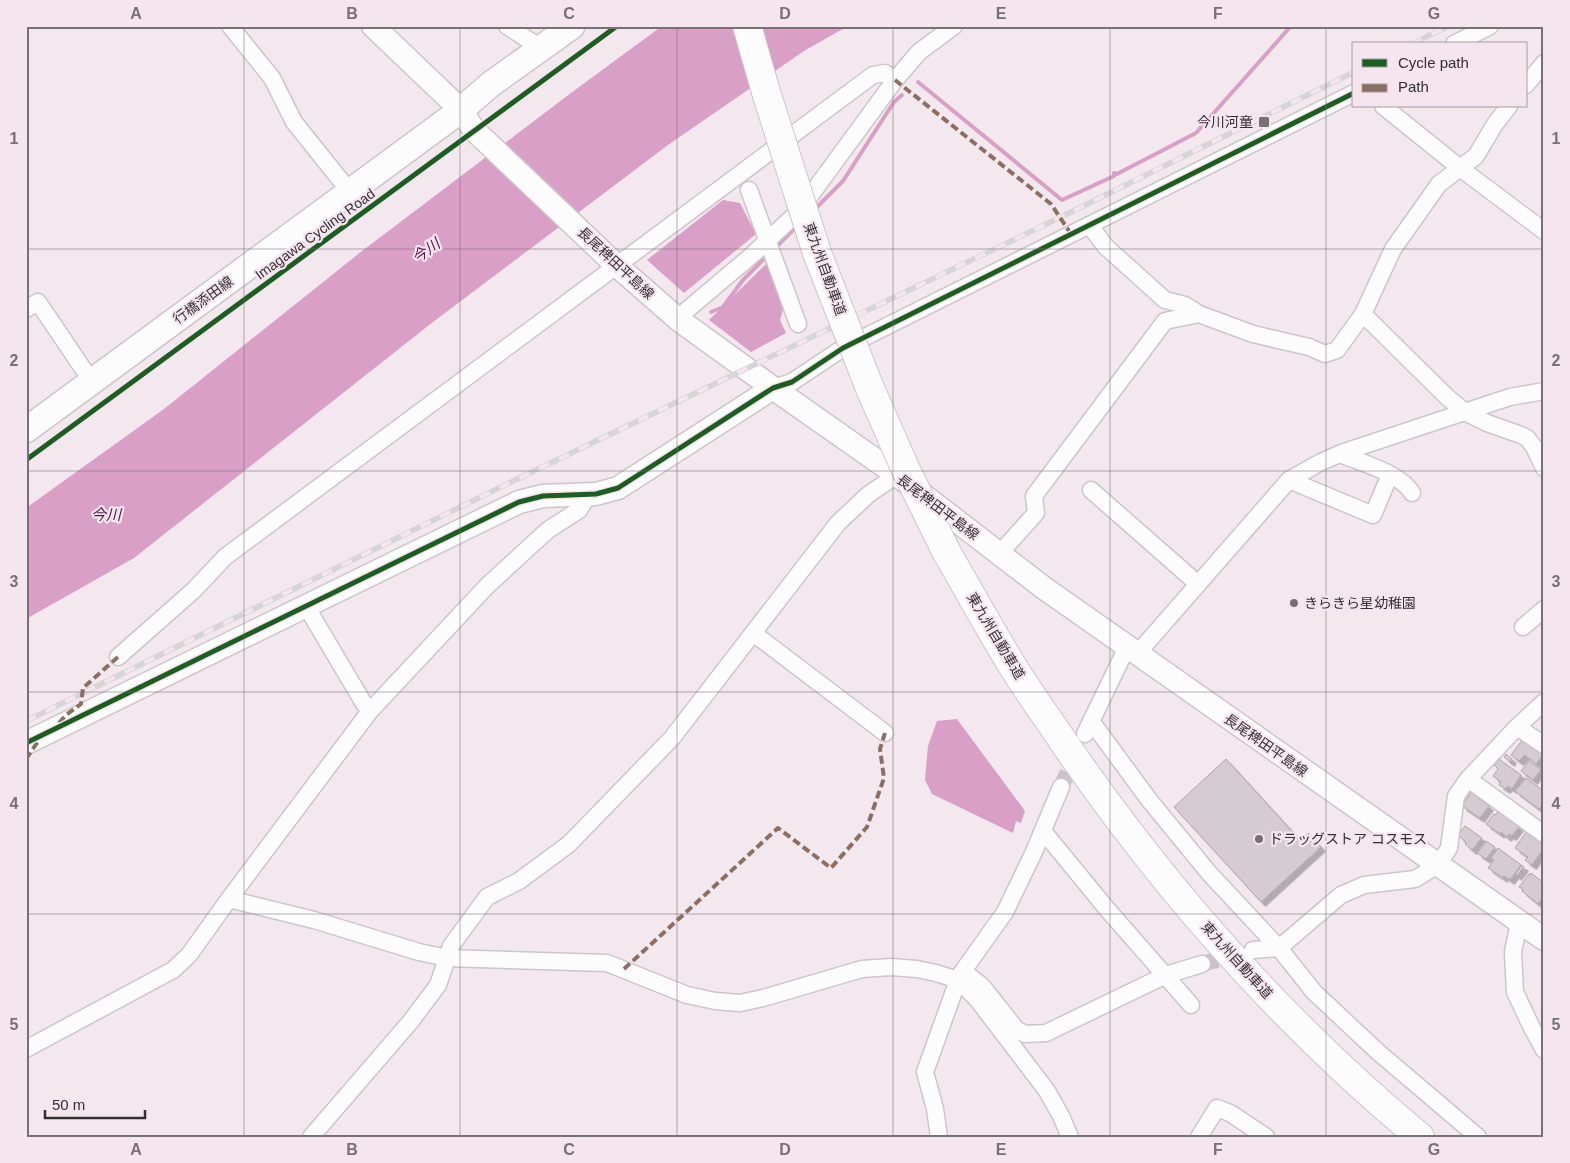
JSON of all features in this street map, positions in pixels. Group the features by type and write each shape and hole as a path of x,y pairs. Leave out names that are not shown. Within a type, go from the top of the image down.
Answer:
{"highway":[{"name":"東九州自動車道","path":"748,26 766,92 817,253 869,386 905,468 947,553 1010,662 1088,779 1173,889 1253,979 1319,1047 1420,1137"}],"main road":[{"name":"長尾稗田平島線","path":"373,26 613,261 679,320 897,475 1044,588 1132,651 1544,939"},
{"name":"行橋添田線","path":"26,430 350,192 468,120 491,84 572,26"},
{"path":"26,742 520,502 544,496 589,494 618,488 773,388"}],"street":[{"path":"230,26 272,78 294,122 350,192"},
{"path":"507,26 541,48"},
{"path":"679,320 687,310 799,211 895,80 919,52 954,26"},
{"path":"1458,42 1490,26"},
{"path":"1528,82 1544,62"},
{"path":"118,657 194,590 225,557 613,261 873,75 885,73 895,80"},
{"path":"773,388 792,382 842,348 1352,94"},
{"path":"1385,108 1460,168 1544,231"},
{"path":"1089,225 1106,247 1166,300 1253,334 1309,347 1326,354 1337,350 1363,314 1392,249 1438,184 1476,156 1495,124 1507,108"},
{"path":"749,190 798,324"},
{"path":"26,310 38,302 92,382"},
{"path":"1000,554 1036,513 1034,496 1165,321 1199,314"},
{"path":"1363,314 1447,397 1465,412 1487,424 1526,438 1534,447 1544,468"},
{"path":"1478,1137 1378,1052 1314,992 1279,948 1209,873 1088,727 1132,651 1198,584 1289,480 1334,456 1510,397 1544,391"},
{"path":"1289,480 1373,515 1390,486 1334,456"},
{"path":"1334,456 1398,478 1408,485 1412,493"},
{"path":"311,1137 411,1021 438,985 452,946 487,897 519,880 569,844 672,738 838,523 869,494 897,475"},
{"path":"1091,490 1198,584"},
{"path":"26,1049 173,970 189,955 370,712 487,586 548,530 579,510 589,494"},
{"path":"548,530 555,514 558,495"},
{"path":"306,606 362,702 370,712"},
{"path":"1524,627 1544,609"},
{"path":"754,633 885,733"},
{"path":"1253,950 1279,948 1341,895 1364,885 1415,879 1438,864 1449,848 1456,796 1468,779 1517,727 1544,702"},
{"path":"1517,727 1544,745"},
{"path":"1468,779 1544,834"},
{"path":"940,1137 925,1072 961,976 1005,912 1061,787"},
{"path":"1042,831 1191,1005"},
{"path":"229,899 314,920 419,952 447,958 607,963 687,995 715,1001 740,1003 788,992 862,969 891,967 961,976 982,986 1016,1029 1025,1034 1046,1033 1166,975 1202,964"},
{"path":"1519,923 1513,952 1515,992 1544,1050"},
{"path":"961,976 1047,1091 1070,1137"},
{"path":"1199,1137 1217,1108 1230,1113 1266,1137"}],"water":[{"name":"今川","path":"662,26 848,26 804,51 668,145 433,322 134,558 26,619 26,508 164,409 362,251"},
{"path":"723,200 740,203 756,234 684,293 647,260"},
{"path":"767,263 784,306 780,320 786,333 751,352 709,320"},
{"path":"957,719 1025,811 1021,823 1016,821 1013,833 932,794 925,780 928,746 937,721"}],"building":[{"path":"1523,739 1544,754 1536,764 1525,755 1519,761 1511,755"},
{"path":"1506,754 1512,759 1510,762 1504,757"},
{"path":"1226,759 1300,840 1308,833 1321,847 1261,902 1174,807"},
{"path":"1499,759 1521,775 1512,789 1508,786 1506,789 1499,785 1501,782 1493,776 1498,769 1494,765"},
{"path":"1529,761 1541,770 1533,780 1521,771"},
{"path":"1526,778 1544,791 1544,803 1539,809 1515,791"},
{"path":"1472,791 1480,796 1478,798 1489,806 1480,818 1462,806"},
{"path":"1499,811 1519,827 1512,836 1509,834 1507,837 1501,832 1500,834 1486,824"},
{"path":"1465,826 1482,838 1472,850 1458,835"},
{"path":"1527,831 1529,832 1528,834 1537,840 1538,838 1544,845 1544,848 1532,865 1525,860 1528,857 1515,848"},
{"path":"1486,841 1495,847 1486,859 1477,853"},
{"path":"1498,848 1521,865 1510,880 1504,876 1503,878 1488,868 1494,860 1491,858"},
{"path":"1522,865 1524,867 1517,876 1515,874"},
{"path":"1531,873 1544,883 1544,896 1538,904 1519,887"}],"waterway":[{"path":"918,82 1062,200 1114,176 1114,173 1117,174 1196,133 1291,26"},
{"path":"814,210 843,181 894,102 902,95"},
{"path":"778,245 798,225"},
{"path":"711,312 723,307 743,280 763,260"}],"tunnel":[{"path":"1061,787 1077,752"},
{"path":"1202,964 1239,954"}],"railway":[{"path":"1416,42 1448,26"},
{"path":"26,721 511,482 1061,217 1352,73"}],"marked path":[{"path":"895,80 1051,204 1071,234"},
{"path":"59,723 81,704 83,688 118,657"},
{"path":"624,969 778,828 831,868 867,827 884,778 880,749 885,733"},
{"path":"26,759 41,737"}],"cycle path":[{"name":"Imagawa Cycling Road","path":"26,460 617,26"},
{"path":"26,743 519,502 543,496 596,494 618,488 773,388 792,382 843,348 1352,94"}],"place":[{"name":"今川河童","path":"1264,122"},
{"name":"きらきら星幼稚園","path":"1294,603"},
{"name":"ドラッグストア コスモス","path":"1259,839"}]}
